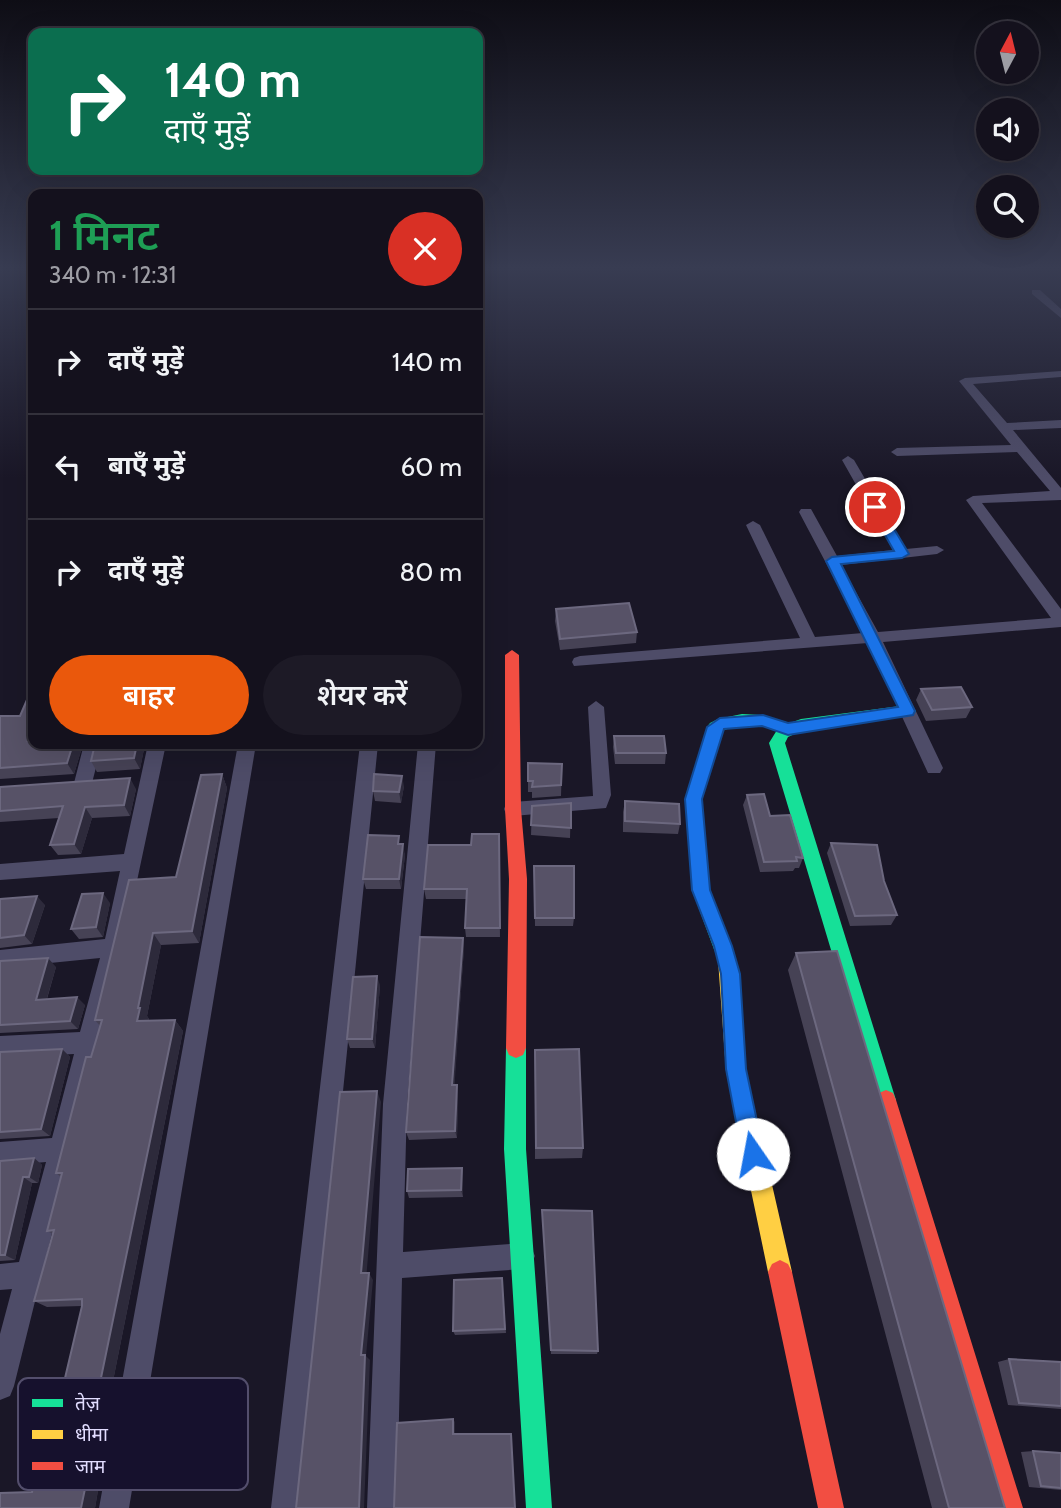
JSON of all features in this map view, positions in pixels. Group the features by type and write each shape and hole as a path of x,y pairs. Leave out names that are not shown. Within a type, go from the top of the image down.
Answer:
{"street":[{"path":"1060,495 965,381 1061,374"},
{"path":"1004,427 1061,424"},
{"path":"897,452 1021,448"},
{"path":"848,460 902,554"},
{"path":"1060,495 973,500 1061,621"},
{"path":"806,512 872,636 934,768"},
{"path":"753,525 809,641"},
{"path":"832,561 937,551"},
{"path":"580,662 1061,621"},
{"path":"512,655 513,808 518,879 515,1149 539,1508"},
{"path":"513,808 600,803 602,795 596,707"},
{"path":"908,711 801,725 788,729 779,736 777,743 1010,1508"},
{"path":"788,729 763,720 727,722 715,727 694,799 701,890 723,946 730,974 736,1069 760,1182 773,1224 783,1293 831,1508"},
{"path":"83,783 92,749"},
{"path":"0,1387 113,947 143,779 155,749"},
{"path":"137,1378 246,749"},
{"path":"286,1508 368,749"},
{"path":"382,1508 395,1104 427,749"},
{"path":"0,872 130,862"},
{"path":"0,959 113,947"},
{"path":"0,1046 88,1042"},
{"path":"0,1154 59,1149"},
{"path":"390,1266 523,1256"},
{"path":"0,1277 29,1274"},
{"path":"114,1508 117,1490"}],"building":[{"path":"629,603 637,632 560,639 556,609"},
{"path":"961,687 972,707 932,710 921,689"},
{"path":"28,698 28,749 71,749 67,763 0,768 0,716 20,716"},
{"path":"614,736 664,736 666,753 616,753"},
{"path":"94,749 136,749 134,758 91,761"},
{"path":"528,763 562,764 561,785 532,787 533,781 528,781"},
{"path":"222,774 192,931 153,933 138,1008 137,1021 175,1020 101,1378 65,1378 82,1299 34,1301 54,1230 47,1231 62,1173 56,1173 86,1057 91,1057 102,1020 95,1020 129,880 176,877 201,775"},
{"path":"374,774 402,776 399,792 373,791"},
{"path":"130,778 124,805 85,807 74,844 50,845 63,806 0,811 0,787"},
{"path":"764,794 770,816 790,815 803,858 796,857 797,861 764,862 747,795"},
{"path":"625,801 679,804 680,824 625,821"},
{"path":"571,803 571,828 531,825 532,806"},
{"path":"472,834 499,834 500,928 465,928 467,889 424,889 428,845 471,845"},
{"path":"368,835 399,836 398,844 403,844 399,879 363,879"},
{"path":"831,843 877,845 884,881 897,915 855,916"},
{"path":"534,866 574,866 574,918 535,918"},
{"path":"103,893 96,927 71,929 82,894"},
{"path":"37,896 24,935 0,938 0,899"},
{"path":"420,937 463,938 452,1085 457,1085 455,1131 406,1132"},
{"path":"837,951 1005,1508 949,1508 796,953"},
{"path":"48,958 36,1000 77,997 70,1021 0,1025 0,961"},
{"path":"377,976 372,1039 347,1039 353,977"},
{"path":"62,1049 41,1129 0,1132 0,1052"},
{"path":"579,1049 583,1148 536,1148 535,1050"},
{"path":"377,1091 361,1273 369,1273 361,1355 365,1355 359,1508 296,1508 340,1092"},
{"path":"34,1158 29,1177 23,1177 5,1255 0,1255 0,1161"},
{"path":"462,1168 461,1190 407,1191 408,1169"},
{"path":"542,1210 592,1211 598,1351 551,1350"},
{"path":"502,1278 505,1329 453,1331 454,1280"},
{"path":"1009,1359 1061,1362 1061,1406 1019,1403"},
{"path":"453,1419 453,1434 511,1434 515,1508 394,1508 397,1423"},
{"path":"1033,1451 1061,1453 1061,1488 1041,1486"},
{"path":"85,1490 81,1508 0,1508 0,1493"}],"traffic: fast":[{"path":"886,1100 777,743 783,733 801,725 908,711"},
{"path":"727,960 701,890 694,799 715,727 742,719 752,719 788,729"},
{"path":"516,1048 515,1149 539,1508"}],"traffic: slow":[{"path":"727,960 736,1071 771,1221 780,1272"}],"traffic: jam":[{"path":"512,655 513,809 518,879 516,1048"},
{"path":"886,1100 1010,1508"},
{"path":"780,1272 831,1508"}],"route":[{"path":"753,1154 736,1069 730,974 723,946 701,890 694,799 715,727 720,724 763,720 788,729 908,711 832,561 902,554 875,507"}]}
